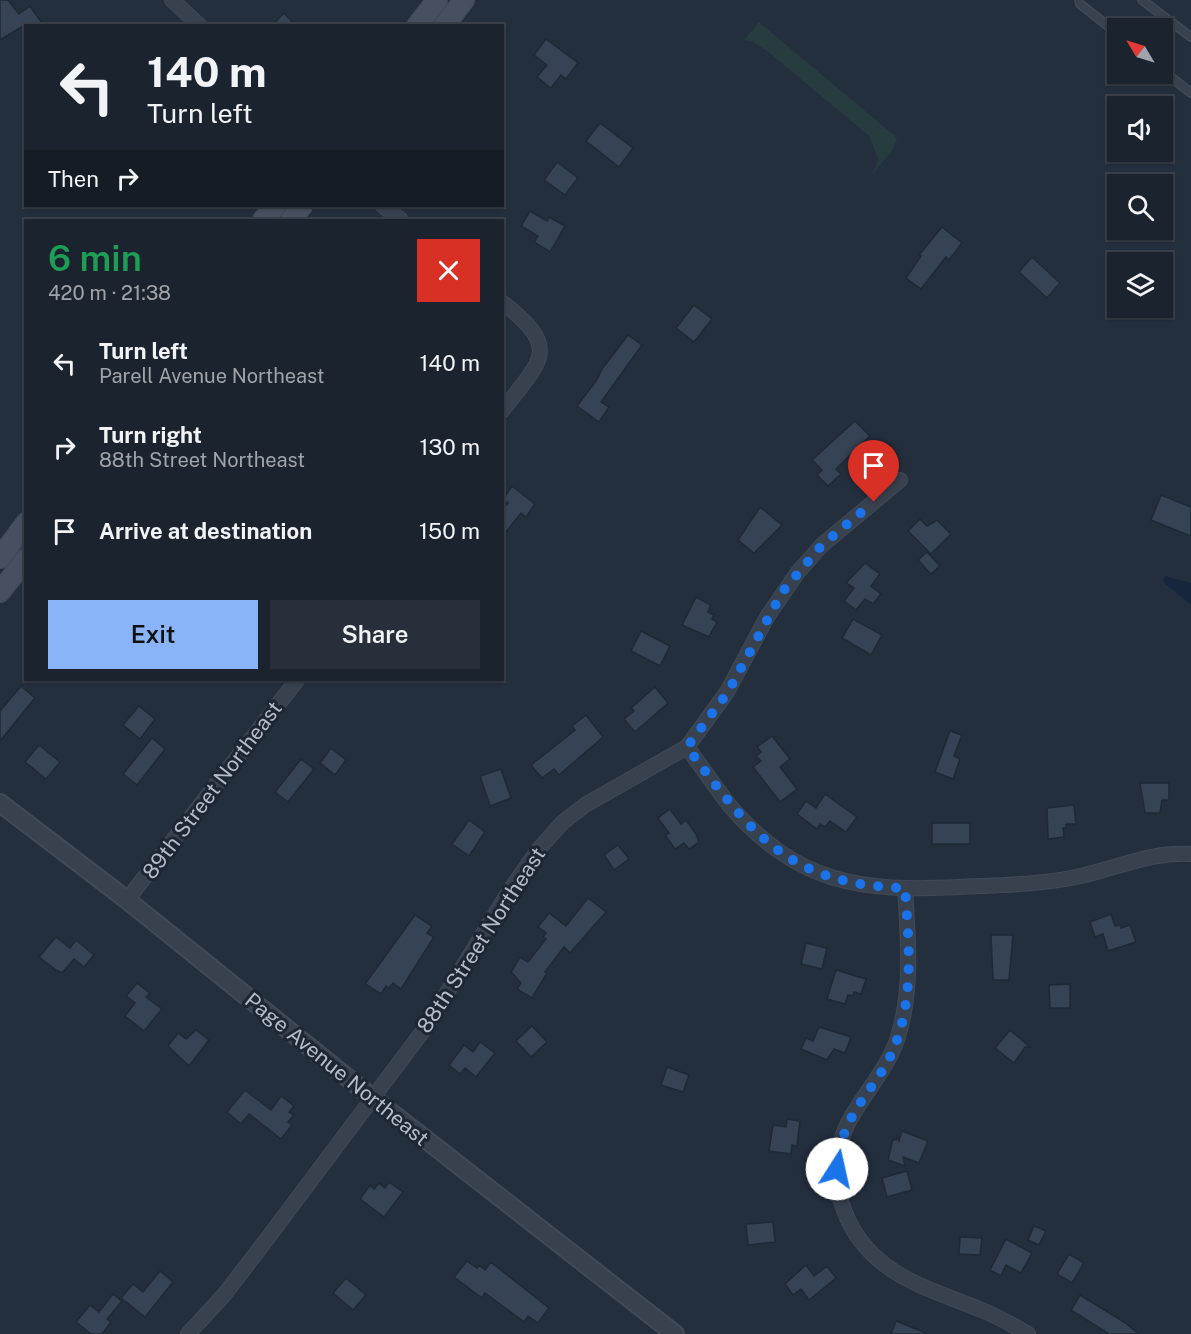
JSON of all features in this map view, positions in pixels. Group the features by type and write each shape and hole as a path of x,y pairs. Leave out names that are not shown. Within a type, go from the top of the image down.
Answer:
{"main road":[{"path":"419,24 437,0"},
{"path":"446,24 464,0"},
{"path":"264,219 273,207"},
{"path":"292,219 301,207"},
{"path":"0,558 24,527"},
{"path":"0,592 24,562"}],"street":[{"path":"172,0 198,24"},
{"path":"384,207 400,219"},
{"path":"504,304 527,321 541,344 541,356 535,370 504,409"},
{"name":"88th Street Northeast","path":"188,1334 224,1295 374,1099 440,1006 491,919 538,850 562,824 585,805 687,747 728,692 767,617 795,575 822,545 900,480"},
{"name":"89th Street Northeast","path":"127,900 296,681"},
{"path":"687,747 730,806 772,847 820,875 850,884 905,888 1042,882 1076,877 1154,854 1191,854"},
{"name":"Page Avenue Northeast","path":"0,803 127,900 374,1099 675,1334"},
{"path":"905,888 909,951 903,1015 890,1058 855,1111 842,1140 837,1169 840,1201 862,1245 885,1265 919,1286 987,1312 1028,1334"}],"lane":[{"path":"1079,0 1080,4 1107,25"},
{"path":"1142,0 1191,37"},
{"path":"1173,79 1191,93"}],"green space":[{"path":"759,22 897,138 893,149 873,174 878,159 869,136 767,51 752,41 744,40"}],"water":[{"path":"1165,576 1191,583 1191,605 1165,584 1163,580"}],"building":[{"path":"0,0 8,0 19,14 30,6 43,24 24,24 0,40"},
{"path":"284,13 294,24 273,24"},
{"path":"546,39 578,63 566,79 561,75 551,88 537,77 547,65 534,55"},
{"path":"600,123 633,148 619,167 586,141"},
{"path":"557,162 578,178 565,195 544,180"},
{"path":"530,211 547,221 549,217 565,226 550,252 534,242 538,236 521,226"},
{"path":"942,227 962,243 949,260 946,257 921,289 906,278 921,256 919,255"},
{"path":"1032,257 1060,283 1047,298 1019,272"},
{"path":"694,305 712,319 694,342 676,328"},
{"path":"628,335 642,345 601,402 609,407 599,422 577,406"},
{"path":"855,421 870,436 836,469 841,474 828,486 817,475 822,470 812,460"},
{"path":"512,486 535,504 526,517 521,513 504,534 504,508 508,503 504,498"},
{"path":"1161,495 1191,507 1191,536 1151,520"},
{"path":"760,507 782,525 754,553 738,540"},
{"path":"920,519 927,526 937,520 951,534 931,554 908,531"},
{"path":"927,552 940,566 931,574 918,560"},
{"path":"865,563 880,574 871,586 881,594 873,604 865,599 856,610 844,601 854,588 846,583"},
{"path":"696,597 711,605 708,612 714,615 712,619 717,622 709,637 682,625"},
{"path":"853,619 882,635 871,655 842,638"},
{"path":"641,631 670,646 660,666 631,651"},
{"path":"21,686 35,698 0,741 0,711"},
{"path":"655,687 668,703 635,732 624,719 634,711 631,708"},
{"path":"139,706 155,719 140,739 123,725"},
{"path":"586,715 603,737 559,775 554,769 542,778 531,765 575,730 572,726"},
{"path":"950,731 962,735 954,756 960,759 953,779 935,772"},
{"path":"772,736 790,759 780,767 797,789 780,802 753,767 761,761 756,756 761,752 757,747"},
{"path":"152,738 165,749 137,785 123,774"},
{"path":"39,745 60,762 46,779 25,762"},
{"path":"331,748 346,760 335,775 320,763"},
{"path":"301,759 314,769 288,802 275,792"},
{"path":"501,769 511,798 490,806 480,776"},
{"path":"1140,783 1169,783 1169,800 1162,800 1160,813 1145,813"},
{"path":"825,794 857,817 846,832 830,821 825,827 820,824 817,829 797,814 806,801 816,808"},
{"path":"1074,805 1076,824 1066,824 1066,828 1063,828 1064,837 1048,839 1047,808"},
{"path":"670,809 681,824 686,820 696,834 699,842 689,849 684,843 675,849 665,835 669,833 658,818"},
{"path":"469,820 485,832 469,856 452,844"},
{"path":"932,823 970,823 970,844 932,844"},
{"path":"618,845 629,859 614,870 604,855"},
{"path":"588,898 606,912 570,953 564,947 545,972 547,973 532,998 517,989 521,983 511,972 520,957 528,962 546,939 543,937 546,933 538,927 549,913 566,926"},
{"path":"1111,914 1115,926 1120,925 1121,928 1130,925 1136,942 1108,951 1103,934 1095,937 1090,922"},
{"path":"415,915 432,926 427,933 434,937 401,989 393,983 389,988 386,986 381,994 365,984"},
{"path":"991,935 1013,935 1009,980 993,980"},
{"path":"56,937 70,948 76,940 94,955 84,967 74,959 62,973 39,957"},
{"path":"806,943 827,948 822,969 801,964"},
{"path":"836,970 866,979 861,994 854,992 853,996 848,995 845,1004 827,999"},
{"path":"137,983 150,993 146,997 162,1009 144,1031 125,1016 135,1003 126,996"},
{"path":"1070,984 1070,1008 1050,1008 1049,985"},
{"path":"532,1026 547,1042 531,1057 516,1041"},
{"path":"819,1027 851,1037 845,1053 834,1049 827,1060 801,1049 806,1038 813,1041"},
{"path":"196,1030 209,1040 189,1066 168,1046 178,1033 186,1039"},
{"path":"1010,1030 1030,1047 1025,1047 1014,1063 995,1048"},
{"path":"480,1042 495,1053 476,1077 465,1068 460,1074 449,1065 464,1045 473,1052"},
{"path":"667,1067 689,1075 683,1092 661,1085"},
{"path":"245,1090 271,1110 281,1096 294,1106 289,1112 294,1115 288,1122 292,1125 281,1139 249,1114 241,1124 227,1112"},
{"path":"787,1119 800,1121 797,1146 792,1145 791,1154 769,1151 773,1125 786,1127"},
{"path":"902,1131 928,1141 919,1163 903,1157 905,1166 888,1160 893,1139 896,1140 897,1136 899,1141"},
{"path":"907,1171 912,1190 887,1197 882,1178"},
{"path":"389,1182 403,1192 384,1217 360,1199 370,1185 374,1189 379,1183 385,1188"},
{"path":"773,1222 775,1242 748,1245 746,1224"},
{"path":"1034,1226 1046,1231 1039,1245 1028,1240"},
{"path":"960,1237 982,1238 980,1255 959,1254"},
{"path":"1006,1239 1032,1253 1021,1273 1006,1265 1001,1276 990,1270"},
{"path":"1069,1254 1084,1263 1072,1283 1057,1274"},
{"path":"467,1261 485,1270 491,1262 549,1308 538,1323 528,1316 524,1322 485,1293 482,1298 454,1277"},
{"path":"806,1265 814,1276 827,1266 836,1278 809,1300 801,1289 793,1295 785,1284"},
{"path":"160,1271 173,1282 145,1317 121,1298 133,1284 143,1292"},
{"path":"346,1278 366,1295 353,1310 333,1293"},
{"path":"113,1294 122,1301 107,1319 111,1322 102,1334 91,1334 76,1322 90,1305 99,1312"},
{"path":"1080,1295 1139,1334 1109,1334 1071,1310"},
{"path":"896,1321 926,1333 926,1334 891,1334"}],"route":[{"path":"837,1169 840,1148 847,1126 890,1058 898,1038 908,989 909,951 905,888 850,884 820,875 772,847 730,806 687,747 708,722 728,692 783,591 822,545 874,502"}]}
